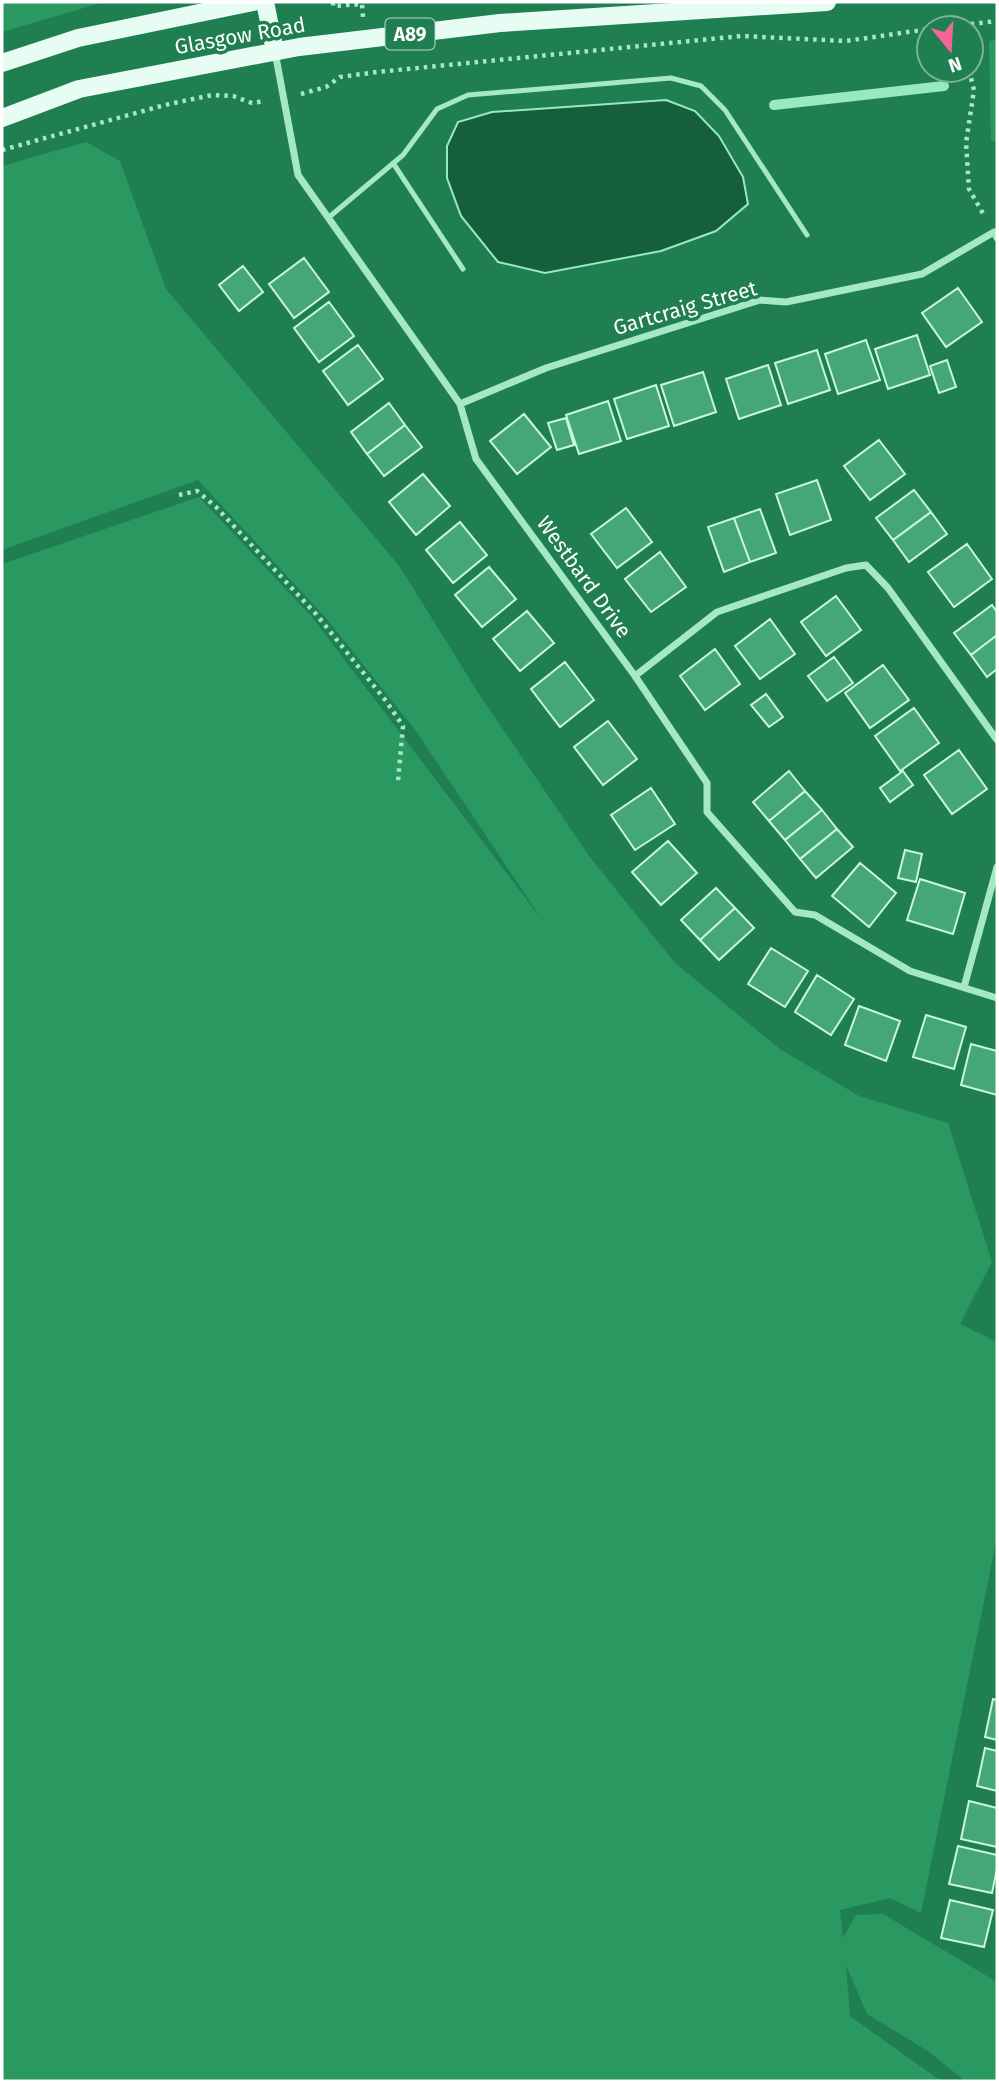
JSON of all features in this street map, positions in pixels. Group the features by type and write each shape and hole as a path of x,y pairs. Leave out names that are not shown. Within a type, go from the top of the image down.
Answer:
{"main road":[{"name":"Glasgow Road","path":"2,63 78,38 253,2"},
{"path":"265,2 275,51"},
{"name":"Glasgow Road","path":"2,118 79,89 275,51 500,23 827,2"}],"street":[{"name":"Westbard Drive","path":"275,51 298,174 460,404 476,459 635,676 707,783 707,811 794,912 814,915 910,971 997,998"},
{"name":"Gartcraig Street","path":"460,404 546,368 760,300 786,302 922,274 995,235"},
{"path":"635,676 717,612 846,568 866,565 888,588 997,740"},
{"path":"964,987 997,867"}],"lane":[{"path":"328,218 403,155 437,109 468,95 671,78 701,86 725,110 807,235"},
{"path":"393,163 463,269"}],"path":[{"path":"2,150 212,95 233,96 252,103 326,87 340,77 377,72 741,36 846,41 915,31"},
{"path":"972,84 974,90 966,143 969,189 995,235"},
{"path":"179,495 197,491 216,507 316,614 386,701 403,726 398,780"}],"shaded area":[{"path":"2,2 104,2 2,32"},
{"path":"997,40 997,141 991,141 989,41"},
{"path":"666,100 695,111 719,136 743,177 748,204 716,231 661,251 545,273 498,262 461,216 447,178 447,146 458,122 492,112"},
{"path":"86,142 120,161 166,289 400,567 477,691 589,856 675,963 780,1049 859,1096 948,1123 992,1262 960,1324 997,1342 997,1537 921,1913 890,1898 840,1910 843,1938 856,1915 883,1914 997,1982 997,2081 965,2081 928,2051 867,2014 846,1965 850,2016 941,2081 2,2081 2,564 199,497 312,617 543,921 416,731 326,618 198,480 2,550 2,166"}],"building":[{"path":"304,258 329,292 294,318 269,284"},
{"path":"243,266 263,292 239,311 219,285"},
{"path":"958,288 982,322 946,347 922,313"},
{"path":"329,302 354,336 319,362 294,328"},
{"path":"917,335 930,375 888,389 875,349"},
{"path":"866,340 880,380 838,394 825,354"},
{"path":"358,345 383,379 348,405 323,371"},
{"path":"817,350 830,390 788,404 775,363"},
{"path":"947,360 956,387 939,393 930,366"},
{"path":"768,365 781,405 739,419 726,379"},
{"path":"703,372 716,412 674,426 661,385"},
{"path":"656,385 669,426 627,439 614,399"},
{"path":"608,401 621,441 579,454 566,415"},
{"path":"389,403 405,425 367,454 351,432"},
{"path":"524,414 551,447 517,474 490,441"},
{"path":"566,418 574,445 557,450 548,423"},
{"path":"405,425 422,447 384,476 367,454"},
{"path":"879,440 905,474 870,500 844,466"},
{"path":"423,474 450,506 416,535 389,502"},
{"path":"817,480 831,520 790,535 776,494"},
{"path":"914,490 931,512 893,540 876,518"},
{"path":"626,508 652,542 617,568 591,534"},
{"path":"760,509 776,553 750,562 734,518"},
{"path":"931,512 947,534 909,562 893,540"},
{"path":"734,518 750,562 724,572 708,527"},
{"path":"460,522 487,555 453,583 426,550"},
{"path":"967,544 992,579 954,607 928,572"},
{"path":"660,552 686,587 651,612 625,579"},
{"path":"489,567 516,599 482,627 455,595"},
{"path":"836,596 861,630 826,656 801,622"},
{"path":"992,605 997,612 997,635 971,655 954,633"},
{"path":"527,611 554,643 520,671 493,639"},
{"path":"770,619 795,654 760,679 735,646"},
{"path":"997,635 997,669 987,677 971,655"},
{"path":"715,649 740,684 705,710 680,676"},
{"path":"834,657 853,683 827,701 808,676"},
{"path":"565,662 594,700 560,727 531,689"},
{"path":"883,665 909,700 870,728 845,693"},
{"path":"766,694 783,717 769,727 751,705"},
{"path":"914,708 939,743 900,771 875,736"},
{"path":"608,721 637,759 603,785 574,747"},
{"path":"959,750 987,789 952,814 924,775"},
{"path":"789,771 805,791 769,821 753,802"},
{"path":"903,771 913,785 890,802 880,788"},
{"path":"651,788 675,824 635,850 611,815"},
{"path":"805,791 822,810 785,840 769,821"},
{"path":"822,810 837,829 800,859 785,840"},
{"path":"837,829 853,847 816,878 800,859"},
{"path":"668,841 697,873 661,905 632,872"},
{"path":"905,850 922,854 916,882 898,878"},
{"path":"860,863 896,893 869,927 832,896"},
{"path":"920,879 965,893 953,934 907,920"},
{"path":"716,888 735,908 700,940 681,920"},
{"path":"735,908 754,928 719,960 700,940"},
{"path":"771,948 808,971 785,1007 748,984"},
{"path":"817,975 854,999 831,1035 795,1012"},
{"path":"859,1006 900,1021 886,1061 845,1045"},
{"path":"926,1015 966,1027 954,1069 913,1057"},
{"path":"971,1044 997,1051 997,1095 961,1085"},
{"path":"993,1699 997,1700 997,1740 985,1737"},
{"path":"985,1748 997,1751 997,1791 977,1786"},
{"path":"969,1801 997,1808 997,1847 961,1839"},
{"path":"958,1846 997,1855 992,1893 949,1884"},
{"path":"950,1900 993,1910 984,1947 941,1938"}],"waterway":[{"path":"774,105 944,86"}]}
